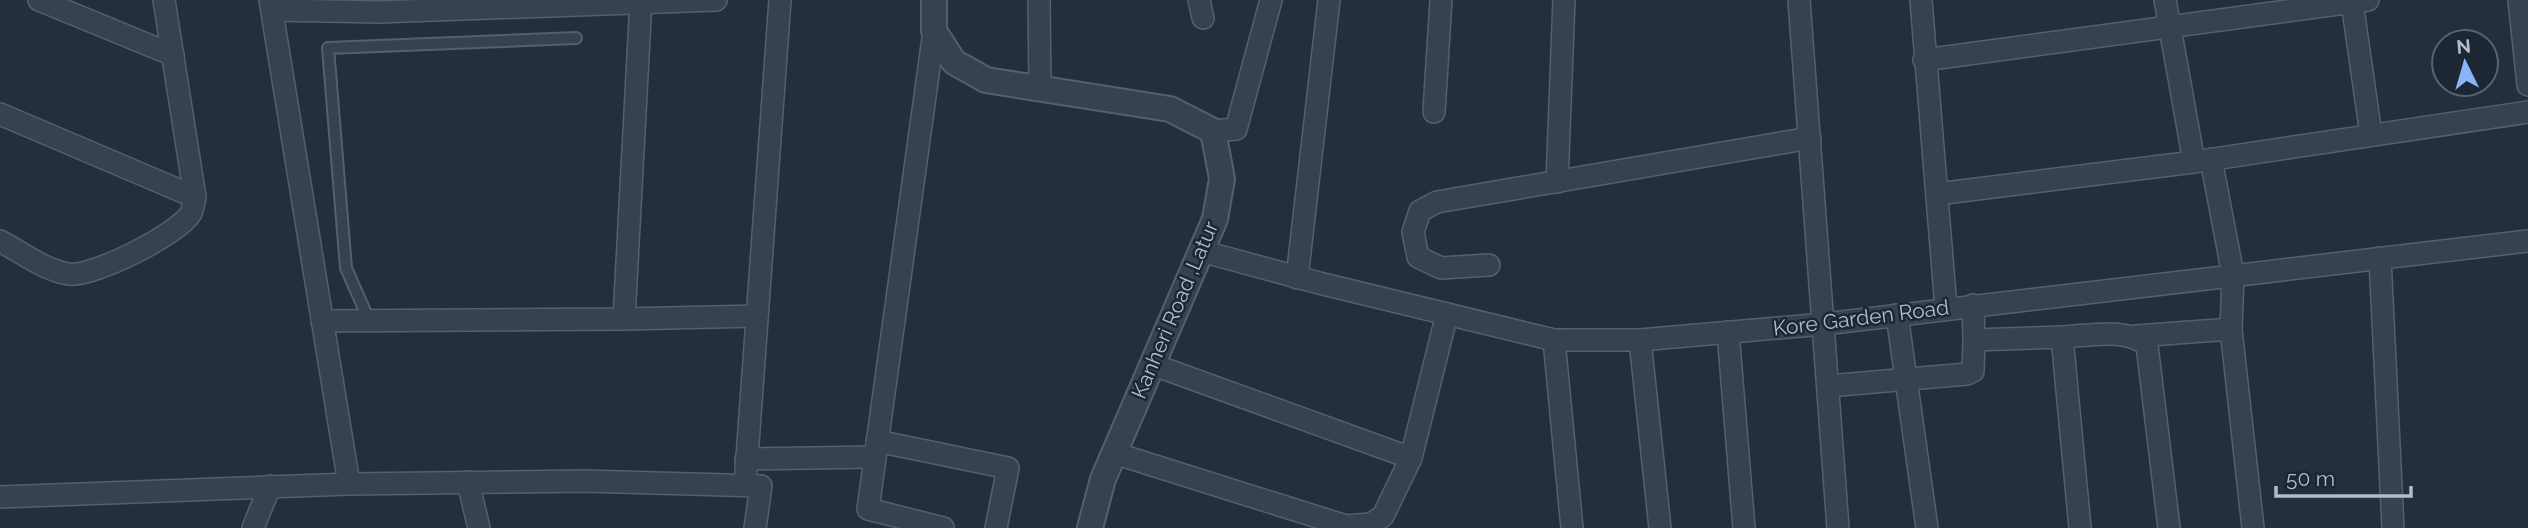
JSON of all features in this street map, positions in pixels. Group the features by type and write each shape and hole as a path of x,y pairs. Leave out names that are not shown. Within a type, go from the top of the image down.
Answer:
{"street":[{"path":"39,0 173,55"},
{"path":"0,241 52,269 70,274 87,273 145,246 191,212 195,197 164,0"},
{"path":"349,484 271,5 379,12 529,3 716,0"},
{"path":"745,485 780,0"},
{"path":"934,0 934,31 868,509 943,528"},
{"path":"1039,0 1040,89"},
{"path":"934,31 954,62 986,80 1170,109 1213,131 1236,130 1271,0"},
{"path":"1297,278 1329,0"},
{"path":"1434,113 1441,0"},
{"path":"1557,182 1564,0"},
{"path":"1799,0 1838,528"},
{"path":"1921,0 1946,308"},
{"path":"2165,0 2168,26 2233,275 2231,329 2253,528"},
{"path":"2519,0 2528,85"},
{"path":"624,319 641,1"},
{"path":"1924,60 2360,1 2371,135"},
{"path":"1937,194 2202,160 2528,112"},
{"path":"0,114 195,197"},
{"name":"Kanheri Road ,Latur","path":"1090,528 1103,479 1215,219 1222,179 1213,131"},
{"path":"1489,265 1441,268 1418,257 1413,232 1420,211 1437,202 1810,138"},
{"name":"Kore Garden Road","path":"1201,251 1297,278 1554,340 1640,340 1824,324 2528,241"},
{"path":"2380,258 2393,528"},
{"path":"1828,386 1967,374 1973,370 1975,364 1973,305"},
{"path":"1114,453 1346,526 1371,524 1382,516 1411,458 1447,314"},
{"path":"1897,315 1927,528"},
{"path":"322,321 757,316"},
{"path":"1974,340 2136,336 2231,329"},
{"path":"1728,332 1744,528"},
{"path":"2136,336 2147,345 2169,528"},
{"path":"2062,337 2080,528"},
{"path":"1554,340 1572,528"},
{"path":"1640,340 1660,528"},
{"path":"1154,365 1411,458"},
{"path":"746,459 876,449 1008,468 996,528"},
{"path":"468,482 479,528"},
{"path":"0,497 270,486 468,482 761,485 755,528"},
{"path":"253,528 270,486"}],"lane":[{"path":"369,320 346,268 328,48 576,38"}]}
